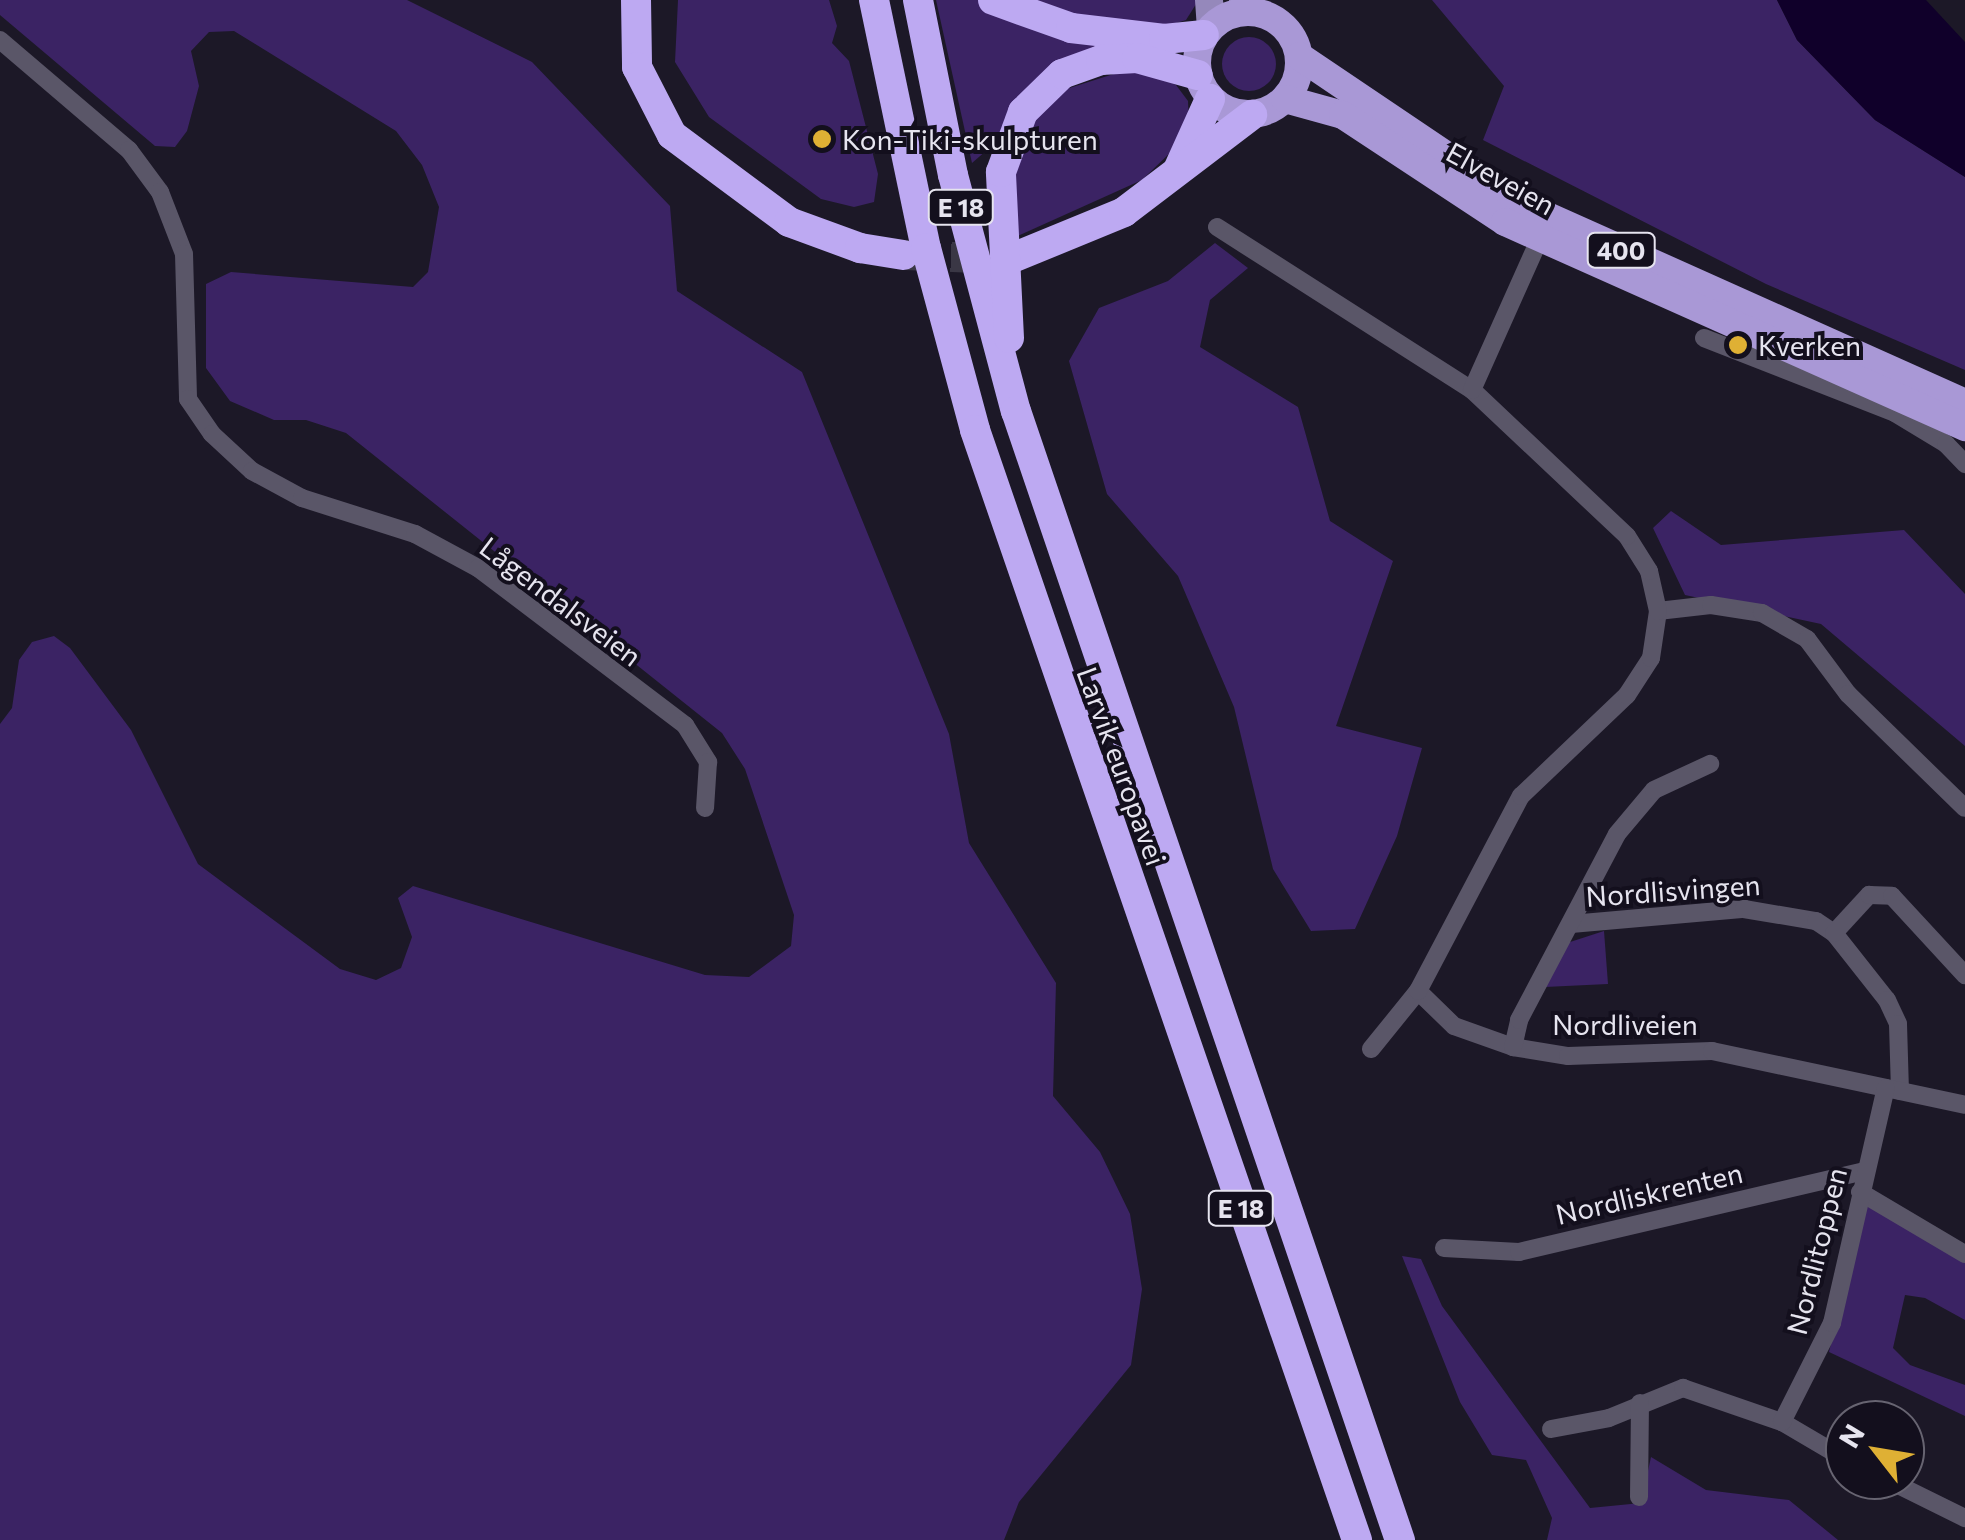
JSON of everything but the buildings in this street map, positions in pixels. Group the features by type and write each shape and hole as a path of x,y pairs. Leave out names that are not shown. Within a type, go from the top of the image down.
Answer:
{"highway":[{"name":"E 18","path":"636,0 633,44 644,88 672,135 789,222 860,248 903,255"},
{"name":"E 18","path":"655,0 653,60 705,160"},
{"name":"E 18","path":"850,0 885,62"},
{"name":"Larvik europavei","path":"874,0 947,332 1005,524 1356,1540"},
{"name":"Larvik europavei","path":"918,0 953,176 1016,410 1400,1540"},
{"path":"992,0 1071,28 1164,39 1208,21 1204,87 1174,177"},
{"name":"400","path":"1208,21 1248,6 1278,21 1299,56"},
{"path":"1204,87 1252,115 1285,99 1297,79 1299,56"},
{"name":"Elveveien","path":"1299,56 1514,201 1965,403"},
{"name":"E 18","path":"1016,410 1000,228 1003,154 1016,124 1045,87 1100,60 1137,58 1204,87"},
{"name":"Elveveien","path":"1285,99 1342,115 1463,198 1540,238 1965,427"},
{"name":"E 18","path":"1015,257 1106,222 1174,177 1252,115"}],"street":[{"name":"Lågendalsveien","path":"0,40 128,150 160,192 184,254 188,399 212,434 252,471 302,498 415,534 478,568 685,725 708,762 705,808"},
{"path":"1217,227 1472,390 1627,536 1650,571 1658,611 1650,658 1628,695 1520,796 1418,991 1372,1048"},
{"path":"1472,390 1540,238"},
{"path":"1704,338 1895,413 1946,444 1965,464"},
{"path":"1658,611 1710,604 1762,613 1808,640 1848,694 1965,808"},
{"name":"Nordlisvingen","path":"1512,1048 1519,1020 1635,810 1654,790 1710,764"},
{"path":"1834,933 1869,895 1892,896 1965,975"},
{"name":"Nordlisvingen","path":"1571,924 1768,909 1816,921 1834,933 1877,983 1898,1024 1893,1089"},
{"name":"Nordliveien","path":"1418,991 1454,1026 1512,1048 1568,1056 1712,1051 1965,1105"},
{"name":"Nordlitoppen","path":"1782,1422 1832,1322 1865,1171 1893,1089"},
{"name":"Nordliskrenten","path":"1444,1248 1519,1252 1865,1171"},
{"path":"1860,1192 1965,1254"},
{"path":"1551,1428 1596,1422 1640,1403 1694,1390 1782,1422 1825,1447"},
{"path":"1639,1498 1640,1403"},
{"path":"1925,1498 1965,1518"}],"shaded area":[{"path":"0,0 407,0 532,62 670,206 677,291 802,372 949,734 969,843 1056,983 1053,1096 1100,1152 1130,1214 1142,1289 1131,1365 1019,1502 1004,1540 0,1540 0,724 12,708 19,660 32,642 54,636 70,648 131,730 198,864 340,969 376,980 401,968 412,937 398,898 413,886 705,975 749,977 791,946 794,915 745,769 722,733 346,433 306,420 274,420 230,401 206,368 206,284 231,272 413,287 428,272 439,207 422,165 396,131 234,31 209,32 191,51 199,86 187,131 175,147 155,146 0,15"},
{"path":"678,0 829,0 837,26 832,43 849,61 878,174 874,202 854,207 821,199 709,117 675,62"},
{"path":"936,0 979,0 1113,41 972,163"},
{"path":"1018,0 1198,1 1186,20 1170,25 1062,14"},
{"path":"1432,0 1777,0 1797,40 1875,120 1965,177 1965,370 1766,284 1483,140 1504,86"},
{"path":"1777,0 1926,0 1965,42 1965,177 1875,120 1797,40"},
{"path":"1249,37 1268,45 1276,64 1268,83 1249,91 1230,83 1222,64 1230,45"},
{"path":"1120,72 1152,72 1176,85 1188,101 1189,124 1174,149 1142,180 1013,238 1017,153 1031,121 1060,91"},
{"path":"1215,243 1248,268 1210,300 1200,347 1298,407 1330,521 1393,561 1336,726 1422,748 1397,836 1355,929 1311,931 1273,869 1234,707 1178,576 1107,494 1069,361 1099,308 1168,281"},
{"path":"1671,511 1721,545 1904,530 1965,594 1965,746 1821,624 1685,595 1653,528"},
{"path":"1604,931 1608,984 1545,987 1567,943"},
{"path":"1866,1200 1965,1257 1965,1320 1925,1298 1905,1295 1893,1348 1910,1365 1965,1385 1965,1416 1829,1352"},
{"path":"1402,1256 1421,1259 1442,1306 1590,1508 1641,1503 1651,1457 1706,1490 1789,1500 1838,1540 1547,1540 1552,1518 1526,1460 1492,1455 1460,1402"}],"tunnel":[{"path":"906,255 1000,259"}],"place":[{"name":"Kon-Tiki-skulpturen","path":"822,139"},
{"name":"Kverken","path":"1738,345"}]}
